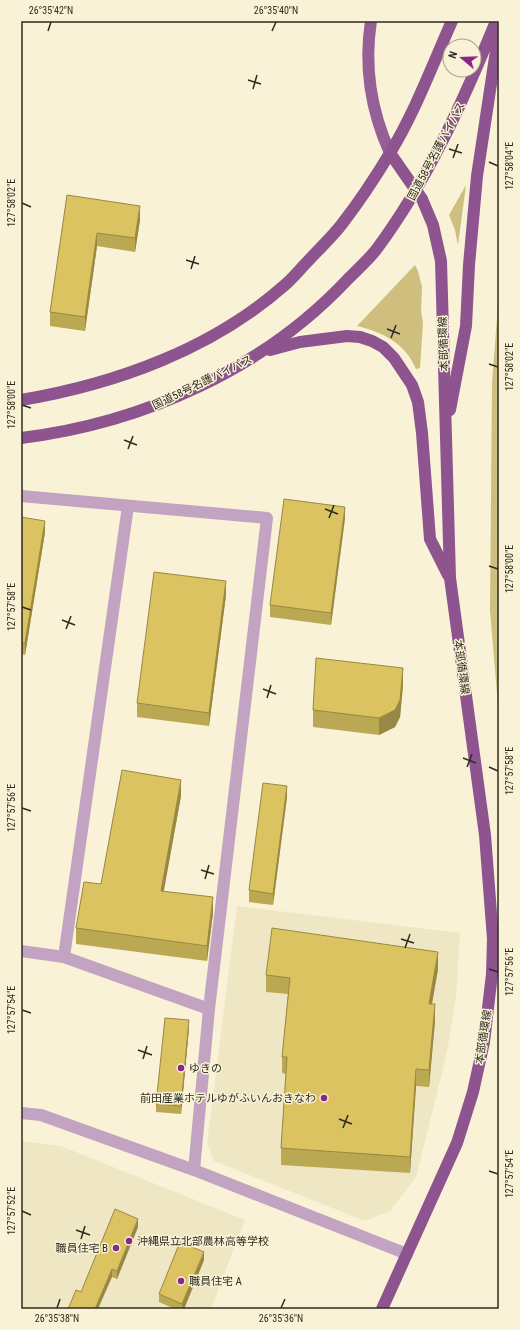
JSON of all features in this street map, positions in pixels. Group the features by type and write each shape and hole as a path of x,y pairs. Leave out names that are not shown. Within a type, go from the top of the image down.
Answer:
{"highway":[{"path":"21,400 56,394 105,382 150,365 200,343 245,315 286,284 333,235 358,202 390,153 411,114 452,21"},
{"name":"国道58号名護バイパス","path":"21,438 91,426 145,410 189,391 229,371 262,352 301,324 331,298 374,252 417,190 458,111 496,21"},
{"path":"445,434 466,326 477,176 499,31"},
{"name":"本部循環線","path":"382,1309 457,1143 473,1092 484,1042 492,974 493,939 485,835 450,578 441,261 433,225 422,199 390,153"},
{"path":"262,352 300,342 347,336 360,337 372,341 383,347 394,358 412,385 418,402 422,433 430,539 450,578"}],"main road":[{"name":"本部循環線","path":"371,21 369,38 369,75 374,105 382,135 390,153"}],"street":[{"path":"21,496 267,518 209,1009 194,1170"},
{"path":"64,957 128,506"},
{"path":"21,951 64,957 209,1009"},
{"path":"21,1113 40,1115 194,1170 408,1254"}],"shaded area":[{"path":"466,185 458,245 455,230 449,215"},
{"path":"415,265 422,287 421,312 423,322 420,368 416,369 406,352 392,340 376,332 357,326"},
{"path":"499,292 499,717 490,611 492,383"},
{"name":"前田産業ホテルゆがふいんおきなわ","path":"237,906 460,933 456,998 447,1052 416,1177 390,1211 365,1221 214,1161 207,1143"},
{"name":"沖縄県立北部農林高等学校","path":"21,1141 61,1146 245,1220 211,1309 21,1309"}],"building":[{"path":"67,195 140,206 135,238 97,233 85,317 50,312"},
{"path":"284,499 345,507 331,613 270,605"},
{"path":"21,517 45,521 25,643 21,643"},
{"path":"154,572 226,581 209,713 137,703"},
{"path":"316,658 403,668 400,700 395,710 379,718 313,710"},
{"path":"122,770 181,780 161,891 213,897 207,946 76,928 84,882 101,884"},
{"path":"263,783 287,786 273,894 249,890"},
{"path":"272,928 438,952 429,1004 435,1004 429,1070 416,1069 410,1157 281,1148 287,1057 282,1057 290,978 266,975"},
{"path":"165,1018 189,1020 181,1106 156,1104"},
{"path":"115,1209 138,1219 117,1271 112,1269 95,1309 68,1309 76,1290 81,1292"},
{"name":"職員住宅 A","path":"180,1242 204,1252 182,1304 159,1294"}],"place":[{"name":"ゆきの","path":"181,1068"},
{"name":"前田産業ホテルゆがふいんおきなわ","path":"324,1098"},
{"name":"沖縄県立北部農林高等学校","path":"129,1241"},
{"name":"職員住宅 B","path":"116,1248"},
{"name":"職員住宅 A","path":"181,1281"}]}
